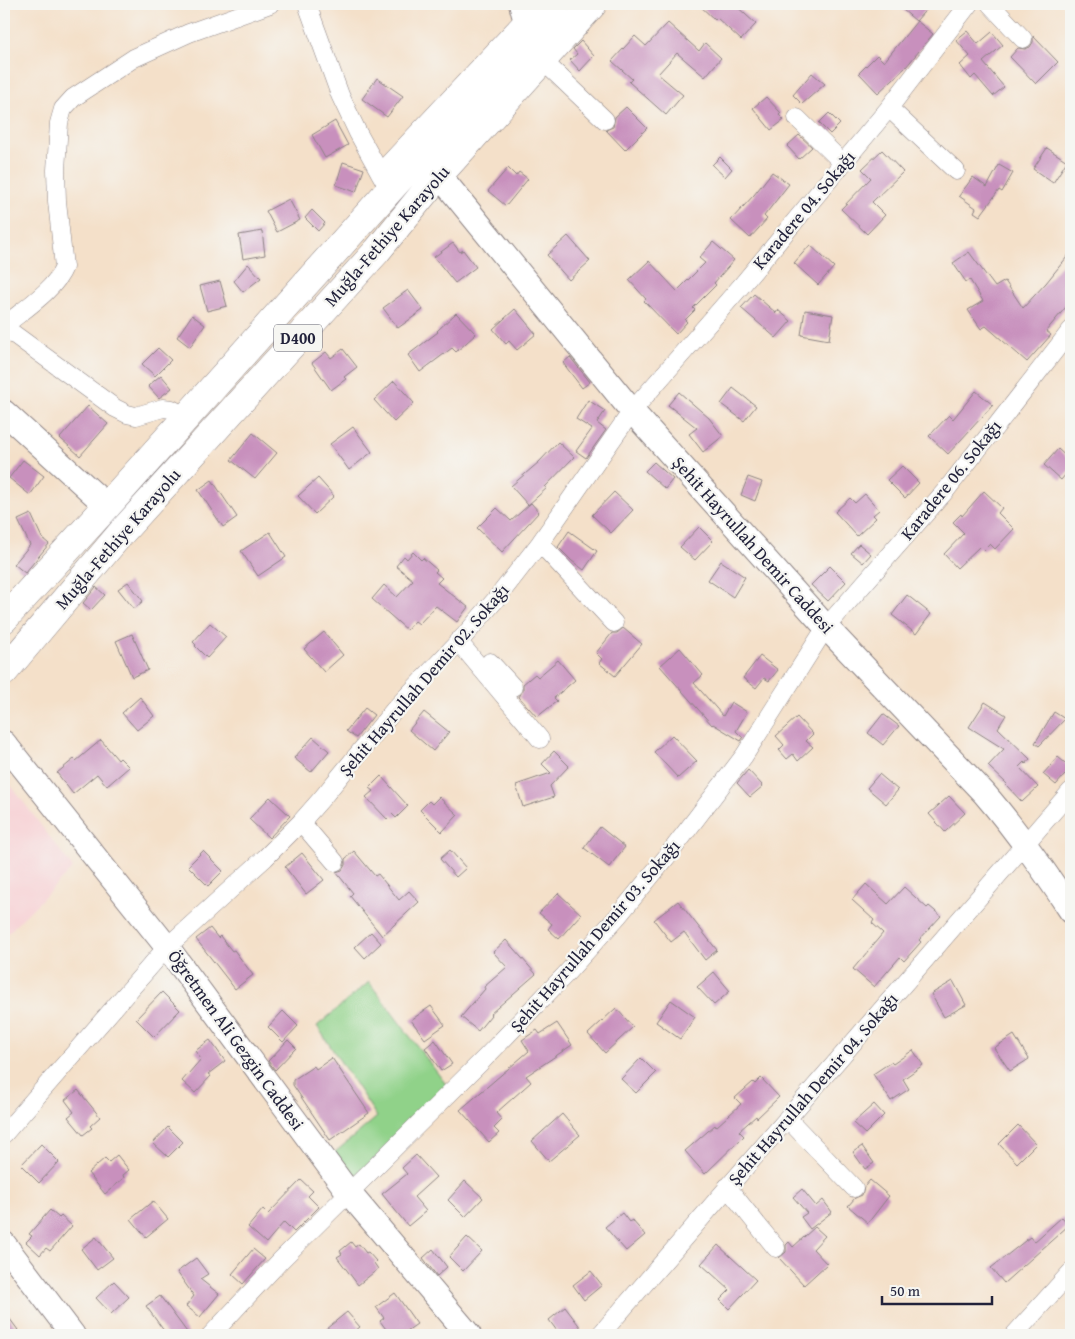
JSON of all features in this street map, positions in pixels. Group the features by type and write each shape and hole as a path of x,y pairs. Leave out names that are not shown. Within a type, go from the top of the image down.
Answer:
{"highway":[{"name":"Muğla-Fethiye Karayolu","path":"4,619 186,417 384,181 525,18 556,4"},
{"name":"Muğla-Fethiye Karayolu","path":"4,672 122,532 377,251 439,176 593,4"}],"street":[{"path":"186,417 172,409 163,408 136,416 115,408 4,326 53,285 61,275 64,267 56,170 59,123 63,109 73,98 134,58 189,33 270,4"},
{"path":"307,4 340,95 384,181"},
{"name":"Karadere 04. Sokağı","path":"632,411 742,285 889,108 969,4"},
{"path":"990,4 1023,39"},
{"path":"542,60 605,120"},
{"path":"889,108 956,171"},
{"path":"797,118 842,163"},
{"name":"Şehit Hayrullah Demir Caddesi","path":"439,176 632,411 826,627 984,793 1026,844 1071,911"},
{"name":"Karadere 06. Sokağı","path":"826,627 947,489 1071,330"},
{"name":"Şehit Hayrullah Demir 02. Sokağı","path":"4,1134 168,947 265,858 324,798 394,710 462,638 540,543 632,411"},
{"path":"4,412 107,506"},
{"path":"540,543 614,623"},
{"name":"Şehit Hayrullah Demir 03. Sokağı","path":"211,1335 274,1266 483,1060 565,975 618,916 669,854 744,756 826,627"},
{"path":"462,638 513,687"},
{"path":"462,638 540,739"},
{"name":"Öğretmen Ali Gezgin Caddesi","path":"4,743 168,947 349,1193 469,1335"},
{"name":"Şehit Hayrullah Demir 04. Sokağı","path":"600,1335 1071,791"},
{"path":"301,822 335,862"},
{"path":"788,1118 854,1188"},
{"path":"727,1187 776,1248"},
{"path":"4,1244 73,1335"},
{"path":"1014,1335 1071,1272"}],"shaded area":[{"path":"4,776 73,868 4,937"}],"green space":[{"path":"369,982 448,1087 354,1180 334,1153 377,1117 317,1026"}],"building":[{"path":"698,4 734,4 756,24 741,40"},
{"path":"896,4 931,4 916,21"},
{"path":"917,21 933,34 906,67 878,93 859,73 877,55 884,62"},
{"path":"668,23 699,51 705,43 721,58 705,77 677,53 658,74 683,95 666,115 629,82 632,79 612,61 635,36 646,46"},
{"path":"967,31 978,44 992,32 1003,45 983,62 1004,87 993,96 975,75 971,79 960,65 970,56 956,40"},
{"path":"1033,36 1058,62 1036,84 1010,57 1018,48 1025,49 1030,47 1033,42"},
{"path":"581,41 594,56 580,71 570,60 577,54 573,49"},
{"path":"812,73 825,84 802,104 793,95"},
{"path":"377,78 403,96 387,117 362,99"},
{"path":"766,97 781,113 779,115 784,120 771,130 753,108"},
{"path":"626,107 647,128 625,150 606,130 613,127 615,117"},
{"path":"829,113 840,124 830,134 819,123"},
{"path":"335,121 348,145 325,158 312,135"},
{"path":"799,135 812,147 799,159 787,146"},
{"path":"1047,148 1067,161 1053,183 1033,169"},
{"path":"882,150 903,172 872,202 885,215 867,234 841,209 871,178 862,169"},
{"path":"720,157 732,169 725,177 712,165"},
{"path":"343,162 364,169 356,192 336,185"},
{"path":"999,165 1013,173 1002,192 999,190 980,216 974,212 976,208 959,196 973,177 987,187"},
{"path":"508,168 516,176 519,172 528,179 506,206 488,191"},
{"path":"772,172 789,184 764,216 767,219 750,238 731,220"},
{"path":"289,199 300,220 277,232 266,211"},
{"path":"312,210 325,223 318,231 305,218"},
{"path":"262,231 265,255 243,259 239,235"},
{"path":"568,236 590,261 569,280 547,255"},
{"path":"713,242 734,260 714,283 716,285 693,308 695,310 685,320 687,322 676,334 644,301 646,299 629,280 649,261 677,291 705,263 699,258"},
{"path":"453,243 460,252 463,250 476,267 455,283 434,257"},
{"path":"810,245 834,267 818,285 794,263"},
{"path":"969,252 995,287 1005,281 1023,308 1071,252 1071,301 1046,331 1051,335 1027,362 986,326 981,329 968,310 983,301 970,280 966,282 953,263"},
{"path":"248,264 261,278 243,292 234,281"},
{"path":"220,281 227,306 207,311 200,286"},
{"path":"408,290 423,310 398,328 383,308"},
{"path":"754,294 776,313 778,310 791,321 776,338 741,308"},
{"path":"515,309 536,334 517,350 509,341 506,344 493,329"},
{"path":"805,310 833,315 829,340 801,335"},
{"path":"456,313 476,334 456,352 452,348 420,372 408,355 438,332"},
{"path":"192,315 205,325 190,347 177,337"},
{"path":"158,348 171,360 155,376 142,364"},
{"path":"343,349 357,367 344,377 346,379 331,390 312,363 326,352 331,358"},
{"path":"570,357 590,382 582,388 563,363"},
{"path":"161,375 172,388 159,398 148,386"},
{"path":"394,381 414,403 394,422 374,400"},
{"path":"733,388 756,406 744,421 721,404"},
{"path":"976,391 993,405 948,454 929,436 949,415 953,419"},
{"path":"679,392 709,418 723,436 703,452 689,434 697,428 668,405"},
{"path":"588,400 605,411 597,423 606,430 586,458 576,451 592,429 576,419"},
{"path":"88,406 108,424 80,456 60,438"},
{"path":"353,427 372,452 349,470 330,444"},
{"path":"253,433 277,453 255,479 231,460"},
{"path":"558,442 574,457 545,487 547,488 528,505 511,486 539,462"},
{"path":"1058,449 1071,461 1071,468 1061,480 1044,465"},
{"path":"23,460 44,476 30,495 9,478"},
{"path":"654,462 673,479 665,489 645,471"},
{"path":"902,466 919,483 905,498 887,480"},
{"path":"748,477 762,482 755,501 741,495"},
{"path":"318,478 334,496 315,514 298,496"},
{"path":"212,480 237,517 223,527 198,490"},
{"path":"984,491 1002,508 998,513 1014,529 995,549 990,544 983,551 979,547 957,568 944,554 964,533 953,522 961,514 962,516"},
{"path":"614,492 633,510 611,533 592,515"},
{"path":"865,494 879,510 873,515 876,518 857,536 835,512 850,498 855,503"},
{"path":"531,503 539,512 502,552 477,528 497,508 511,521"},
{"path":"31,514 42,538 49,544 25,573 14,564 30,545 18,520"},
{"path":"699,527 713,541 695,560 680,547"},
{"path":"569,531 597,551 584,570 558,547"},
{"path":"270,532 286,557 258,576 241,551"},
{"path":"859,544 871,554 863,563 851,553"},
{"path":"413,552 421,560 423,558 437,570 435,572 442,578 437,583 468,607 457,622 436,606 419,624 415,621 407,630 372,599 384,585 397,597 413,580 396,566 404,556 407,559"},
{"path":"721,561 745,577 733,597 708,580"},
{"path":"830,566 846,582 828,601 811,585"},
{"path":"128,582 143,601 134,609 118,589"},
{"path":"96,587 105,595 91,610 83,603"},
{"path":"907,595 931,614 916,634 892,615"},
{"path":"210,623 226,637 207,658 193,642"},
{"path":"623,628 642,644 615,676 599,663 602,659 596,653 612,633 617,633"},
{"path":"324,632 343,655 324,672 304,649"},
{"path":"132,634 148,670 132,677 116,641"},
{"path":"680,648 703,675 694,683 723,716 731,702 747,712 736,731 743,738 741,741 712,725 660,666"},
{"path":"760,656 778,670 769,681 764,678 756,688 743,678"},
{"path":"558,660 575,680 554,698 557,701 537,717 519,697 523,690 523,684 535,674 538,677"},
{"path":"140,697 154,716 137,730 122,713"},
{"path":"985,702 1006,715 998,728 1030,759 1026,764 1024,762 1019,767 1038,787 1022,802 988,766 1004,749 969,727"},
{"path":"365,708 374,715 356,738 346,731"},
{"path":"424,712 449,732 433,751 409,730"},
{"path":"1054,712 1065,719 1039,746 1035,743"},
{"path":"883,714 899,726 883,745 868,733"},
{"path":"797,717 813,734 806,741 813,747 798,761 793,754 787,759 779,750 784,745 776,736"},
{"path":"672,735 697,761 678,778 654,752"},
{"path":"313,737 329,751 311,772 294,758"},
{"path":"101,740 118,760 120,758 129,767 107,786 97,774 73,794 57,773 74,759 76,761"},
{"path":"554,751 569,766 550,786 554,797 523,807 516,785 551,773 542,764"},
{"path":"1058,757 1071,768 1056,785 1043,774"},
{"path":"748,770 763,786 750,797 737,783"},
{"path":"879,774 898,790 886,804 867,788"},
{"path":"381,776 408,806 396,818 392,814 387,819 366,797 373,791 369,788"},
{"path":"949,796 965,813 945,832 929,814"},
{"path":"270,797 290,816 269,838 249,819"},
{"path":"439,797 458,815 442,832 420,810 429,801 432,804"},
{"path":"600,827 625,847 609,867 584,848"},
{"path":"450,850 466,868 456,877 440,859"},
{"path":"203,851 223,871 208,886 188,866"},
{"path":"354,851 375,876 378,874 399,900 409,891 419,902 382,936 350,896 353,893 336,872 342,870 345,865 345,859"},
{"path":"302,853 324,880 306,894 285,867"},
{"path":"866,884 888,904 904,887 927,908 929,906 941,916 919,940 921,942 904,961 900,957 874,987 853,969 883,933 872,923 874,920 852,900"},
{"path":"558,893 581,914 559,939 548,929 552,924 539,913"},
{"path":"678,901 717,950 705,960 684,932 671,942 654,920"},
{"path":"210,928 218,938 220,936 232,951 234,950 253,975 235,989 196,939"},
{"path":"371,932 381,943 365,958 355,947"},
{"path":"506,940 536,974 490,1014 478,1031 461,1017 485,989 484,987 507,967 493,952"},
{"path":"714,972 730,991 714,1005 697,987"},
{"path":"953,981 966,1005 944,1017 931,994"},
{"path":"162,992 180,1010 154,1037 136,1019"},
{"path":"671,1000 695,1017 680,1039 656,1022"},
{"path":"431,1006 445,1025 425,1039 411,1020"},
{"path":"616,1008 633,1027 605,1053 588,1034"},
{"path":"283,1011 298,1026 283,1042 268,1027"},
{"path":"557,1023 572,1045 526,1076 531,1082 496,1113 502,1120 494,1128 499,1133 489,1142 460,1110 529,1051 522,1040 537,1030 540,1034"},
{"path":"1014,1035 1029,1059 1010,1071 994,1048"},
{"path":"210,1040 225,1061 208,1074 211,1076 195,1093 182,1081 201,1059 195,1051"},
{"path":"288,1040 296,1048 275,1070 268,1061"},
{"path":"435,1040 452,1064 441,1071 425,1048"},
{"path":"913,1050 923,1065 903,1079 909,1089 891,1101 873,1074 891,1062 893,1064"},
{"path":"332,1058 369,1113 330,1140 293,1085 293,1080 314,1066 316,1069"},
{"path":"641,1058 656,1073 636,1093 621,1079"},
{"path":"761,1078 779,1097 757,1118 756,1116 739,1131 744,1136 705,1174 685,1151 715,1125 716,1127 741,1104 735,1098 753,1082 755,1084"},
{"path":"78,1090 100,1117 90,1126 92,1128 83,1135 68,1117 74,1112 65,1100"},
{"path":"874,1104 884,1115 865,1134 853,1123"},
{"path":"562,1114 580,1135 549,1161 532,1141"},
{"path":"1018,1125 1036,1144 1017,1163 999,1144"},
{"path":"168,1127 183,1142 168,1157 153,1143"},
{"path":"41,1144 59,1162 39,1183 21,1165"},
{"path":"862,1146 874,1163 865,1169 853,1152"},
{"path":"117,1155 129,1170 123,1175 124,1178 105,1194 88,1173 105,1158 109,1162"},
{"path":"416,1155 436,1177 414,1197 426,1211 408,1226 382,1194 407,1174 402,1168"},
{"path":"301,1180 313,1191 308,1196 319,1207 294,1232 284,1222 266,1243 248,1227 263,1209 268,1214"},
{"path":"870,1180 889,1196 868,1223 848,1206 855,1198 862,1195 864,1187"},
{"path":"465,1181 483,1198 465,1217 448,1200"},
{"path":"802,1189 816,1206 823,1200 832,1212 810,1229 801,1217 807,1213 793,1197"},
{"path":"153,1201 168,1219 146,1237 131,1219"},
{"path":"50,1210 59,1218 61,1216 72,1226 50,1251 46,1248 40,1255 26,1242 32,1236 29,1234"},
{"path":"622,1213 629,1222 632,1220 645,1235 626,1251 605,1227"},
{"path":"1062,1217 1069,1225 1004,1283 991,1268 1030,1237 1034,1242"},
{"path":"815,1227 825,1236 813,1249 827,1264 804,1285 779,1258 786,1252 786,1245 789,1242 793,1247"},
{"path":"96,1237 113,1258 97,1270 81,1249"},
{"path":"467,1237 482,1251 463,1271 449,1257"},
{"path":"351,1242 355,1247 359,1244 366,1253 368,1252 376,1261 374,1263 378,1269 358,1285 337,1257 342,1254 340,1251"},
{"path":"718,1245 756,1280 729,1309 720,1300 730,1290 701,1264"},
{"path":"253,1249 265,1259 243,1284 232,1274"},
{"path":"433,1249 447,1267 437,1276 423,1258"},
{"path":"196,1258 208,1274 200,1279 219,1294 200,1317 186,1306 194,1296 177,1272"},
{"path":"591,1271 602,1285 584,1300 573,1285"},
{"path":"114,1281 129,1297 111,1314 96,1298"},
{"path":"395,1293 417,1324 401,1335 395,1335 391,1330 388,1332 380,1321 384,1318 376,1307"},
{"path":"160,1296 189,1335 167,1335 146,1306"},
{"path":"565,1307 581,1328 574,1335 560,1335 549,1320"},
{"path":"4,1311 18,1330 11,1335 4,1335"},
{"path":"347,1312 360,1327 350,1335 331,1335 326,1329"}]}
